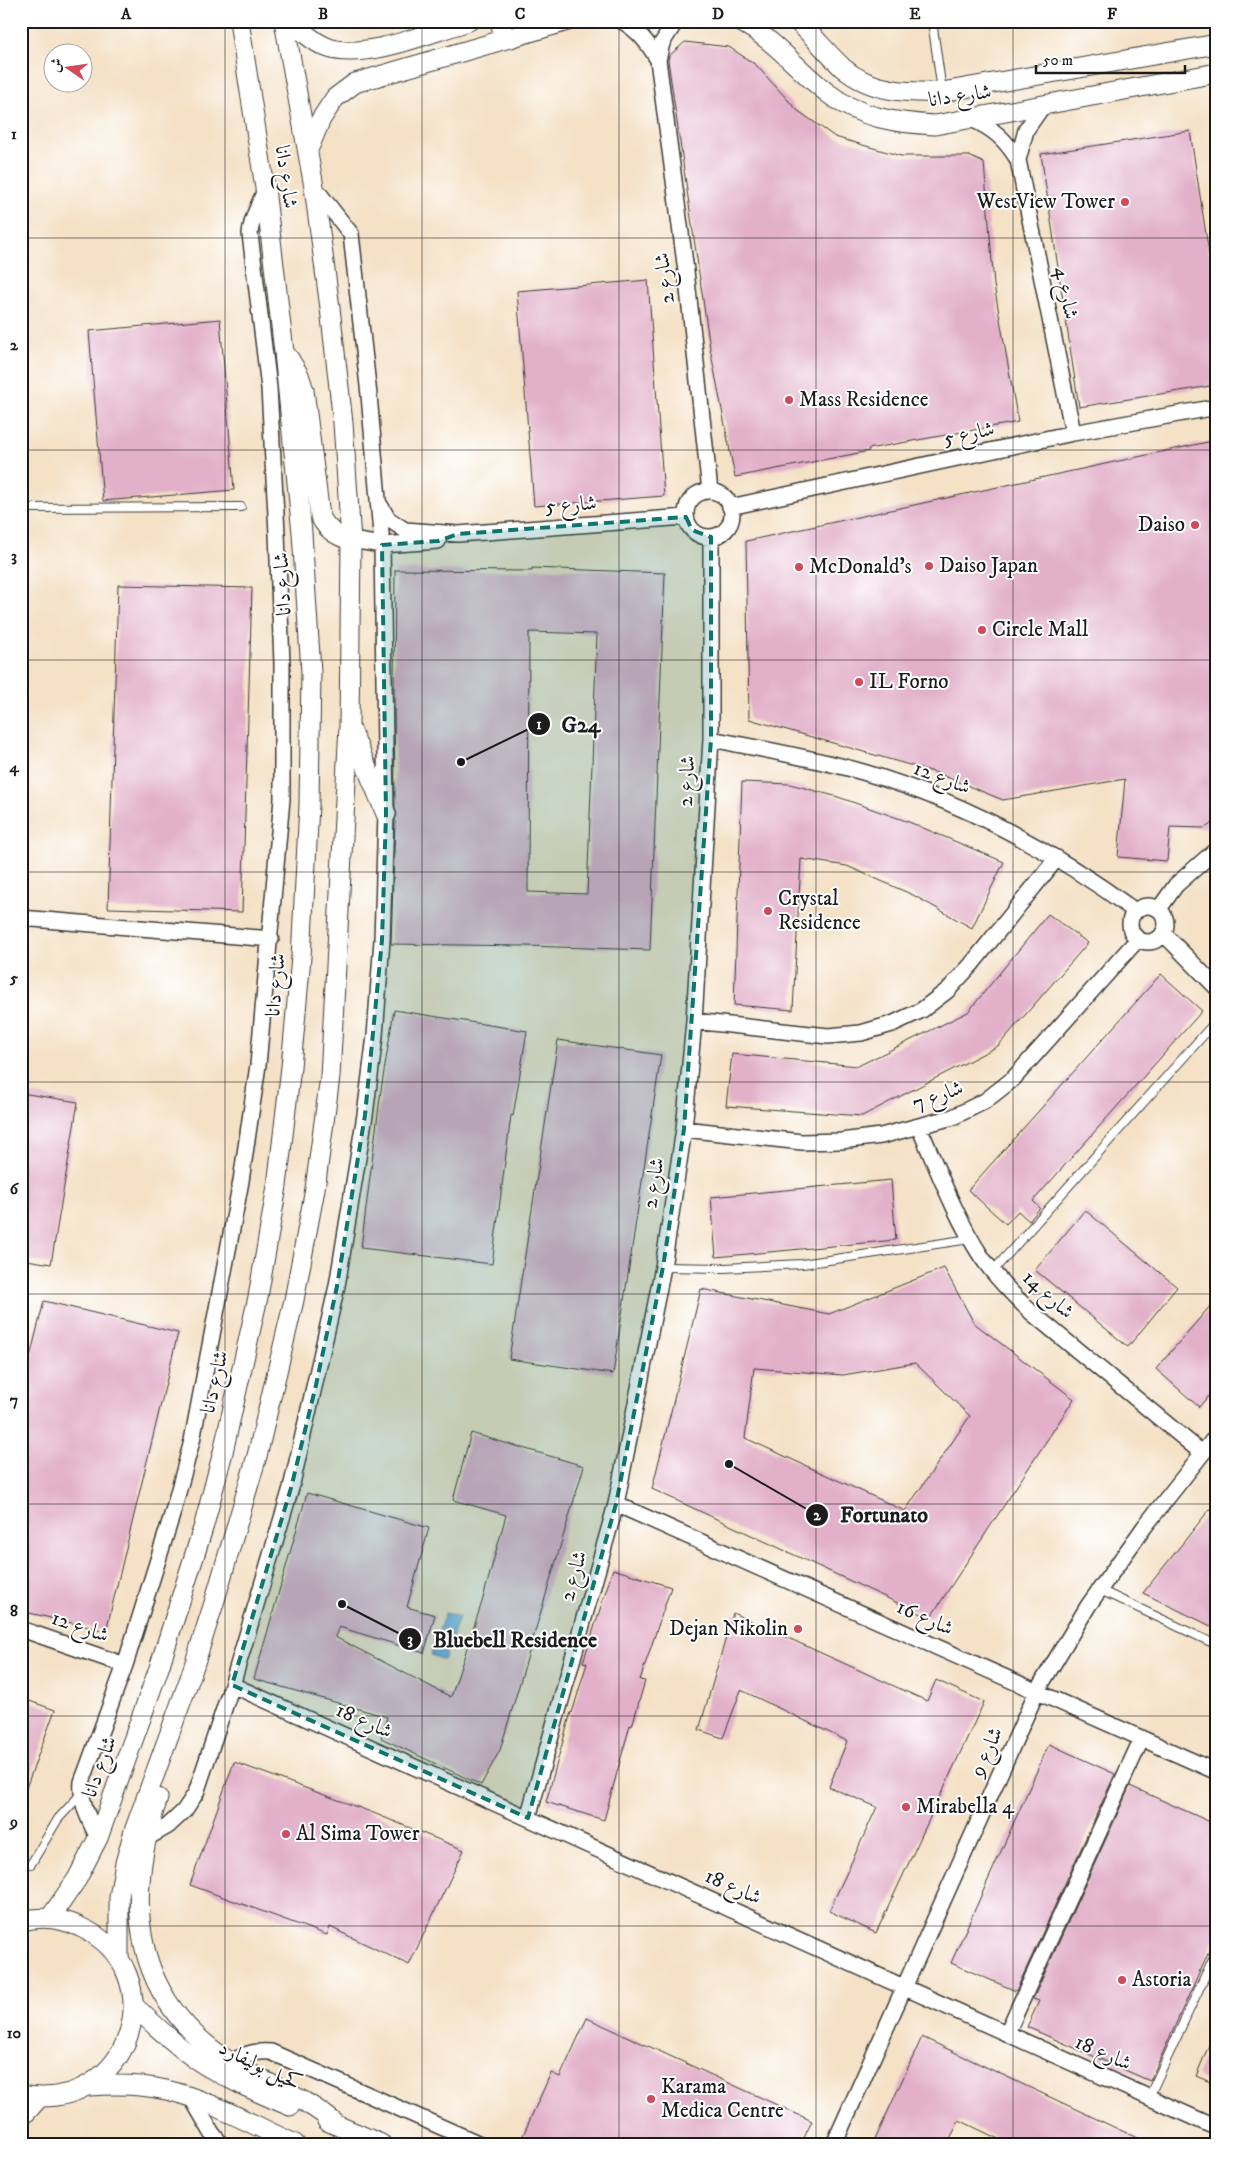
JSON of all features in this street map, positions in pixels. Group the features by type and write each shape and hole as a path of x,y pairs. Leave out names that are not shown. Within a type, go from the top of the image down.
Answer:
{"street":[{"name":"شارع دانا","path":"50,1918 78,1878 98,1838 159,1668 204,1525 223,1452 258,1297 277,1186 301,956 309,805 311,672 302,533 266,188 238,21"},
{"name":"شارع دانا","path":"119,1959 119,1897 125,1862 134,1831 214,1603 257,1456 294,1300 315,1189 330,1077 349,726 350,540 338,365 314,188 284,21"},
{"path":"292,21 305,34 326,47 350,52 374,49 469,21"},
{"path":"500,21 502,33 511,38"},
{"name":"شارع دانا","path":"308,150 322,119 335,98 355,82 568,21"},
{"name":"شارع 2","path":"622,21 634,28 648,42 658,60"},
{"name":"شارع 2","path":"676,21 662,43 658,60 686,271 710,491"},
{"name":"شارع دانا","path":"739,21 754,28 830,95 862,113 898,123 935,125 1217,73"},
{"name":"شارع دانا","path":"797,21 845,69 875,86 908,93 942,92 1217,44"},
{"name":"شارع 4","path":"1018,160 1026,130 1044,104"},
{"name":"شارع 4","path":"971,119 999,135 1018,160 1072,433"},
{"path":"98,1838 83,1806 82,1782 125,1665 172,1515 192,1441 241,1181 258,1065 271,939 282,799 282,664 278,533 269,388 250,234 254,216 266,188"},
{"path":"147,1838 168,1826 184,1811 196,1793 232,1685 291,1488 316,1385 337,1286 365,1115 375,1036 382,940 386,814 382,545 351,234 314,188"},
{"path":"284,352 299,375 304,390 320,516 330,530 340,537 350,540"},
{"name":"شارع 5","path":"730,507 1072,433 1217,407"},
{"path":"710,491 723,496 730,507 731,521 728,527 723,532 710,537 704,537 692,530 686,517 690,502 695,496 710,491"},
{"name":"شارع 5","path":"378,500 388,519 405,530 458,534 686,517"},
{"name":"شارع 5","path":"350,540 382,545 438,540 458,534"},
{"name":"شارع 2","path":"528,1818 616,1504 663,1267 684,1129 694,1021 711,739 710,537"},
{"path":"349,726 386,814"},
{"name":"شارع 12","path":"711,739 812,759 914,789 995,824 1057,858 1135,911"},
{"path":"1159,910 1176,885 1217,848"},
{"path":"694,1021 828,1036 861,1033 892,1024 922,1010 948,990 971,965 1057,858"},
{"path":"1142,906 1151,906 1159,910 1165,916 1166,925 1163,933 1152,941 1138,938 1130,926 1131,918 1135,911 1142,906"},
{"path":"21,918 271,939"},
{"path":"1163,933 1217,988"},
{"name":"شارع 7","path":"684,1129 802,1142 841,1141 881,1136 953,1117 985,1101 1013,1080 1038,1054 1138,938"},
{"name":"شارع 14","path":"919,1127 970,1239 992,1272 1011,1294 1202,1453"},
{"name":"شارع 9","path":"834,2144 1037,1691 1100,1590 1145,1526 1217,1435"},
{"name":"شارع 16","path":"616,1504 1217,1772"},
{"name":"شارع 12","path":"21,1629 125,1665"},
{"path":"190,1675 186,1713 154,1810 141,1876 139,1924 145,1952 155,1979 169,2004 186,2027 207,2046 225,2068 243,2055 257,2051 271,2052 480,2144"},
{"name":"شارع 18","path":"232,1685 905,1986 1217,2128"},
{"path":"1007,2032 1142,1738"},
{"path":"21,1921 50,1918 70,1922 89,1930 106,1943 119,1959 129,1981 133,2005 132,2024 126,2043 117,2060 105,2074 89,2086"},
{"name":"كحيل بوليفارد","path":"133,2005 162,2033 194,2058 225,2068 264,2095 381,2144"},
{"path":"21,2118 30,2097 56,2098 89,2086 115,2084 141,2086 167,2090 192,2098 295,2144"},
{"path":"192,2098 212,2133 221,2144"}],"lane":[{"path":"932,21 942,92"},
{"path":"21,508 241,508"},
{"path":"992,1272 1217,1020"},
{"path":"663,1267 724,1268 802,1264 970,1239"},
{"path":"1100,1590 1217,1645"},
{"path":"31,1864 58,1819 81,1794"},
{"path":"1149,2097 1217,1950"}],"highlighted area":[{"path":"686,517 692,530 711,537 711,739 684,1129 663,1267 616,1504 528,1818 232,1685 291,1488 316,1385 337,1286 365,1115 382,940 386,814 382,545 438,541 458,534"}],"water":[{"path":"445,1613 459,1617 444,1660 431,1655"}],"building":[{"path":"685,42 729,47 756,65 797,110 835,137 901,156 969,156 984,163 994,285 1018,422 868,449 869,451 735,477 710,348 668,60 669,56"},
{"path":"1190,131 1209,254 1217,253 1217,385 1079,407 1041,154"},
{"path":"648,280 664,496 534,506 517,291"},
{"path":"220,319 234,490 103,501 89,331"},
{"name":"Circle Mall","path":"1217,440 1217,820 1205,828 1170,827 1167,861 1118,857 1125,779 1003,800 934,772 749,719 746,541"},
{"path":"532,568 665,573 650,950 391,944 395,820 397,815 395,807 394,693 395,570 532,571","holes":["529,632 597,634 587,894 528,892"]},
{"path":"118,585 252,588 242,912 108,908"},
{"name":"Crystal Residence","path":"742,782 790,784 838,797 909,822 1004,862 972,928 913,895 847,866 801,859 793,1010 734,1005"},
{"path":"1048,914 1088,943 998,1046 862,1116 726,1106 732,1054 858,1066 968,1012"},
{"path":"1161,974 1202,1011 1033,1201 1040,1208 1029,1221 1018,1211 1006,1224 968,1190"},
{"path":"394,1010 527,1031 513,1116 511,1115 492,1264 361,1248 381,1090"},
{"path":"558,1040 661,1055 613,1374 509,1359"},
{"path":"21,1093 78,1102 51,1264 21,1259"},
{"path":"891,1180 896,1240 716,1257 711,1197"},
{"path":"1085,1210 1177,1287 1128,1347 1035,1270"},
{"path":"944,1268 974,1323 1074,1399 930,1618 652,1489 701,1289 829,1314","holes":["915,1363 970,1416 905,1511 745,1438 754,1368 843,1375"]},
{"path":"1217,1298 1217,1386 1199,1407 1156,1369"},
{"path":"44,1301 178,1333 106,1631 21,1611 21,1393"},
{"path":"471,1433 584,1466 500,1750 481,1785 381,1738 387,1717 254,1679 307,1493 429,1528 407,1607 435,1615 424,1653 339,1627 335,1637 451,1697 482,1602 506,1515 453,1500"},
{"path":"1217,1500 1217,1629 1143,1593"},
{"path":"613,1569 671,1587 640,1680 645,1681 632,1726 630,1725 604,1820 546,1802 587,1663 583,1662"},
{"path":"733,1613 927,1701 936,1680 984,1702 876,1933 829,1911 877,1807 829,1787 847,1741 741,1690 723,1738 699,1730"},
{"path":"21,1698 55,1710 23,1796 21,1796"},
{"path":"1049,1744 1115,1774 1016,1991 951,1963"},
{"name":"Al Sima Tower","path":"234,1762 371,1812 464,1850 409,1965 330,1927 327,1935 190,1885"},
{"name":"Astoria","path":"1130,1786 1217,1825 1217,1933 1150,2081 1027,2027 1039,2001 1033,1999"},
{"name":"Karama Medica Centre","path":"587,2018 812,2121 801,2144 519,2144 551,2073 560,2077"},
{"path":"1217,2026 1217,2085 1196,2076"},
{"path":"922,2037 1150,2144 1009,2144 959,2120 948,2144 873,2144"}],"place":[{"name":"WestView Tower","path":"1125,202"},
{"name":"Mass Residence","path":"789,400"},
{"name":"Daiso","path":"1195,525"},
{"name":"Daiso Japan","path":"929,566"},
{"name":"McDonald's","path":"799,567"},
{"name":"Circle Mall","path":"982,630"},
{"name":"IL Forno","path":"859,682"},
{"name":"G24","path":"461,762"},
{"name":"Crystal Residence","path":"768,911"},
{"name":"Fortunato","path":"729,1464"},
{"name":"Bluebell Residence","path":"342,1604"},
{"name":"Dejan Nikolin","path":"798,1629"},
{"name":"Mirabella 4","path":"906,1807"},
{"name":"Al Sima Tower","path":"286,1834"},
{"name":"Astoria","path":"1122,1980"},
{"name":"Karama Medica Centre","path":"651,2099"}]}
